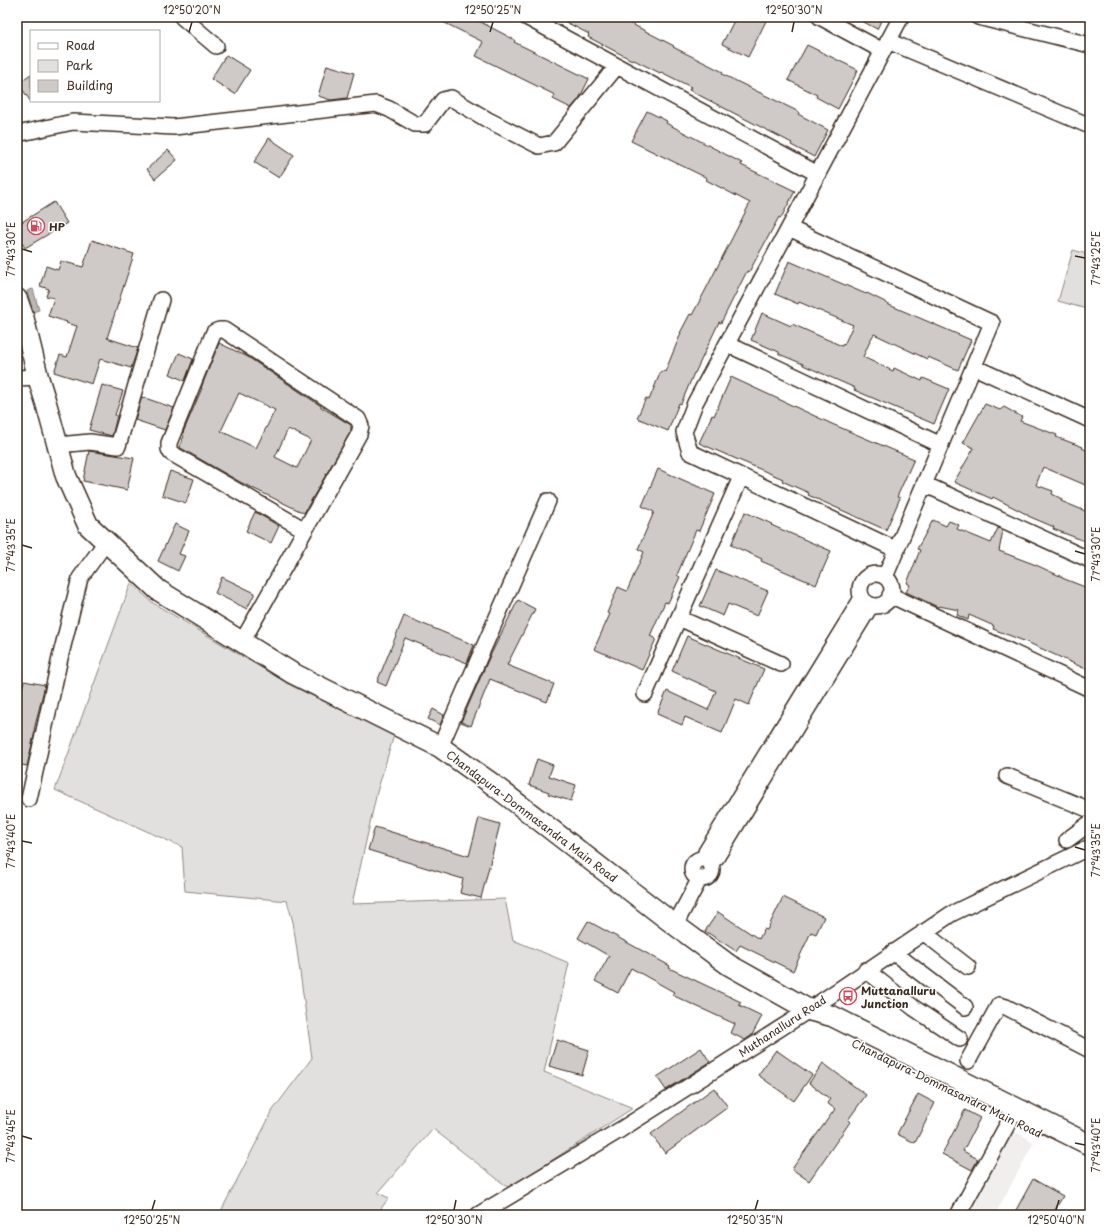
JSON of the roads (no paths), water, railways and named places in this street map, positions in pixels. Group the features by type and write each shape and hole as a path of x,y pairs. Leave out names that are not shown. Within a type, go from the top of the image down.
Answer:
{"main road":[{"name":"Chandapura-Dommasandra Main Road","path":"17,299 23,316 38,377 66,476 88,525 158,590 292,673 440,747 491,783 729,965 809,1010 832,1016 1090,1145"},
{"name":"Chandapura-Dommasandra Main Road","path":"809,1010 823,1027 936,1080 1090,1160"}],"street":[{"path":"182,17 216,46"},
{"path":"526,17 818,174"},
{"path":"820,17 886,46 1090,126"},
{"path":"897,550 690,452 684,432 695,403 901,17"},
{"path":"978,17 1090,45"},
{"path":"17,134 73,122 174,127 376,104 389,109 415,124 425,124 443,100 451,98 488,120 539,146 554,143 617,66"},
{"path":"789,228 992,324 885,577"},
{"path":"58,445 90,442 118,446 161,300"},
{"path":"242,642 305,530 359,434 361,426 358,419 224,330 214,332 169,443 169,449 171,453 305,530"},
{"path":"727,344 941,445"},
{"path":"974,367 1090,420"},
{"path":"17,378 38,377"},
{"path":"645,694 741,477"},
{"path":"924,484 1090,560"},
{"path":"440,747 548,501"},
{"path":"29,799 60,658 80,578 106,542"},
{"path":"873,574 879,574 885,577 889,582 891,589 890,595 886,602 879,606 867,602 860,593 860,586 863,581 867,576 873,574"},
{"path":"890,595 1090,689"},
{"path":"671,922 696,878 691,870 693,863 698,859 708,860 706,852 867,602"},
{"path":"679,618 781,664"},
{"path":"1007,776 1090,810"},
{"path":"1067,840 1090,823"},
{"name":"Muthanalluru Road","path":"478,1215 620,1130 809,1010 866,970 951,914 1090,847"},
{"path":"923,932 968,967"},
{"path":"893,952 965,1007"},
{"path":"866,970 914,1008 960,1039"},
{"path":"968,1061 998,1005 1006,1006 1090,1050"},
{"path":"958,1215 1011,1118"}],"place":[{"name":"HP","path":"36,226"},
{"name":"Muttanalluru Junction","path":"848,996"}]}
